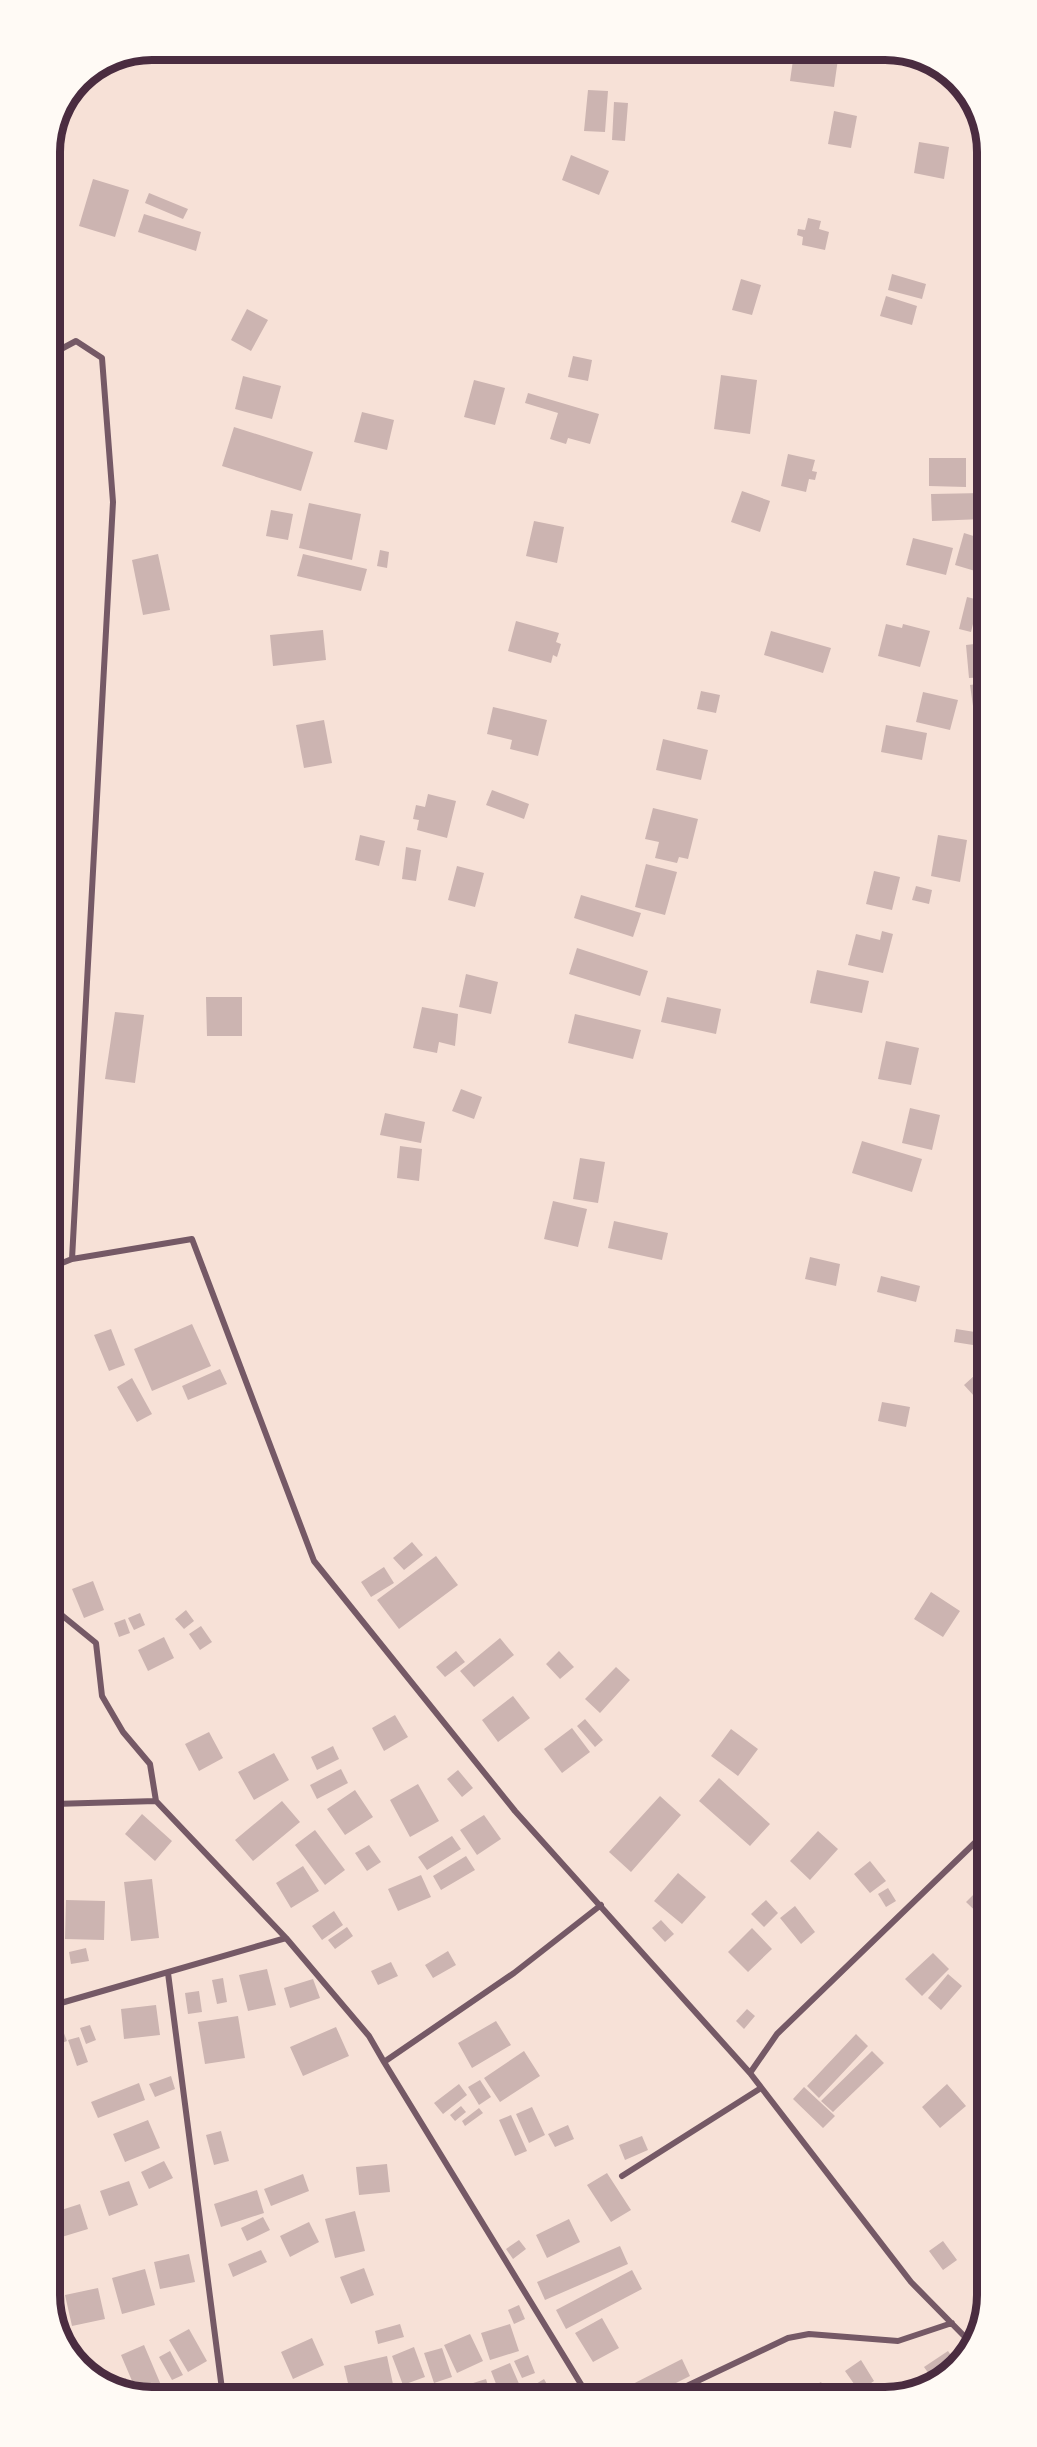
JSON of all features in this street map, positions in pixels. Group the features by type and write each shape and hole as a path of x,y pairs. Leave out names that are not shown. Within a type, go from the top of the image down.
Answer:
{"street":[{"path":"60,350 76,341 102,358 113,502 72,1258"},
{"path":"60,1263 72,1258 192,1239 314,1561 515,1811 750,2073 911,2282 967,2338"},
{"path":"60,1614 96,1643 102,1696 123,1732 150,1764 156,1801 286,1938 369,2036 579,2385 574,2387"},
{"path":"60,1804 156,1801"},
{"path":"750,2073 777,2034 977,1841"},
{"path":"384,2062 514,1973 601,1905"},
{"path":"60,2003 286,1938"},
{"path":"168,1973 223,2387"},
{"path":"622,2176 761,2088"},
{"path":"685,2387 788,2338 809,2334 898,2341 952,2323"}],"building":[{"path":"685,60 699,60 698,64"},
{"path":"793,60 838,60 834,87 790,81"},
{"path":"588,90 608,91 605,132 584,131"},
{"path":"614,102 628,103 625,141 612,140"},
{"path":"834,111 857,116 851,148 828,144"},
{"path":"919,142 949,147 944,179 914,173"},
{"path":"571,155 609,171 599,195 562,180"},
{"path":"93,179 129,190 115,237 79,226"},
{"path":"149,193 188,209 183,219 145,203"},
{"path":"144,214 201,232 196,251 138,232"},
{"path":"808,218 821,221 819,229 829,232 825,250 802,245 803,237 797,235 798,229 805,230"},
{"path":"892,274 926,284 922,299 888,290"},
{"path":"741,279 761,285 752,315 732,310"},
{"path":"886,296 917,306 912,325 880,316"},
{"path":"247,309 268,320 251,351 231,340"},
{"path":"573,356 592,360 588,381 568,377"},
{"path":"721,375 757,380 750,434 714,429"},
{"path":"243,376 281,386 272,419 235,409"},
{"path":"474,380 505,388 495,425 464,417"},
{"path":"528,393 599,414 590,444 568,438 566,444 550,439 558,413 525,403"},
{"path":"362,412 394,420 387,450 354,442"},
{"path":"234,427 313,452 301,491 222,466"},
{"path":"788,454 815,460 812,471 817,472 815,480 809,479 806,492 781,486"},
{"path":"929,458 966,458 966,487 929,486"},
{"path":"742,491 770,501 760,532 731,522"},
{"path":"977,493 977,519 932,521 931,494"},
{"path":"309,503 361,514 352,560 299,548"},
{"path":"271,510 293,514 288,540 266,536"},
{"path":"534,521 564,527 557,563 526,556"},
{"path":"964,533 977,537 977,572 955,565"},
{"path":"913,538 953,548 946,575 906,565"},
{"path":"380,550 389,552 387,568 377,566"},
{"path":"158,554 170,610 143,615 132,560"},
{"path":"303,554 367,569 361,591 297,576"},
{"path":"967,597 977,600 971,632 959,629"},
{"path":"516,621 559,633 556,642 561,644 557,657 553,655 551,663 508,651"},
{"path":"886,624 902,628 903,624 930,631 920,667 878,656"},
{"path":"323,630 326,660 273,666 270,635"},
{"path":"771,631 831,648 823,673 764,655"},
{"path":"977,644 977,677 969,678 966,645"},
{"path":"977,684 977,720 975,720 970,685"},
{"path":"701,691 720,695 716,713 697,709"},
{"path":"923,692 958,700 950,730 916,722"},
{"path":"493,707 547,720 538,756 510,749 512,740 487,734"},
{"path":"324,720 332,763 304,768 296,725"},
{"path":"886,725 927,733 922,760 881,752"},
{"path":"663,739 708,750 701,780 656,770"},
{"path":"492,790 529,804 524,819 486,805"},
{"path":"428,794 456,801 447,838 417,830 419,820 413,819 416,805 425,807"},
{"path":"653,808 698,819 688,859 679,857 677,863 655,858 659,842 645,839"},
{"path":"360,835 385,841 379,866 355,860"},
{"path":"938,835 967,840 960,882 931,876"},
{"path":"406,847 421,850 416,881 402,879"},
{"path":"646,864 677,872 665,915 635,907"},
{"path":"457,866 484,873 475,907 448,900"},
{"path":"874,871 900,877 892,910 866,904"},
{"path":"916,886 932,890 929,904 912,900"},
{"path":"581,895 641,913 633,937 574,918"},
{"path":"882,931 893,934 883,973 848,965 856,934 880,940"},
{"path":"577,948 648,971 640,996 569,974"},
{"path":"817,970 869,981 862,1013 810,1003"},
{"path":"466,974 498,982 491,1014 459,1007"},
{"path":"206,997 242,997 242,1036 207,1036"},
{"path":"667,997 721,1009 716,1034 661,1022"},
{"path":"422,1007 458,1014 455,1046 439,1042 437,1053 413,1048"},
{"path":"115,1012 144,1015 135,1083 105,1079"},
{"path":"575,1014 641,1030 633,1059 568,1043"},
{"path":"886,1041 919,1048 911,1085 878,1079"},
{"path":"461,1089 482,1097 474,1119 452,1111"},
{"path":"910,1108 940,1115 932,1150 902,1143"},
{"path":"385,1113 425,1122 421,1143 380,1135"},
{"path":"862,1141 922,1159 912,1192 852,1173"},
{"path":"400,1146 422,1149 419,1181 397,1178"},
{"path":"580,1158 605,1162 598,1203 573,1199"},
{"path":"553,1201 587,1209 578,1247 544,1239"},
{"path":"614,1221 668,1233 662,1260 608,1248"},
{"path":"810,1257 840,1264 836,1286 805,1279"},
{"path":"881,1276 920,1286 916,1302 877,1292"},
{"path":"192,1324 211,1366 152,1391 134,1349"},
{"path":"111,1329 125,1365 109,1371 94,1335"},
{"path":"956,1329 975,1332 973,1345 954,1342"},
{"path":"220,1369 227,1384 188,1400 182,1386"},
{"path":"977,1373 977,1399 964,1385"},
{"path":"132,1378 152,1414 137,1422 117,1387"},
{"path":"882,1402 910,1407 906,1427 878,1421"},
{"path":"412,1542 423,1555 404,1570 393,1558"},
{"path":"436,1556 458,1585 399,1629 377,1600"},
{"path":"384,1567 394,1583 371,1597 361,1582"},
{"path":"93,1581 104,1610 84,1618 72,1589"},
{"path":"931,1592 960,1611 943,1637 914,1619"},
{"path":"186,1610 194,1621 184,1629 175,1619"},
{"path":"140,1613 145,1625 134,1630 128,1618"},
{"path":"125,1619 130,1633 119,1637 114,1623"},
{"path":"201,1626 212,1642 200,1650 189,1634"},
{"path":"164,1637 174,1658 148,1671 138,1650"},
{"path":"500,1638 514,1655 474,1687 460,1671"},
{"path":"456,1651 465,1662 445,1677 436,1667"},
{"path":"559,1651 574,1667 560,1679 546,1664"},
{"path":"616,1667 630,1680 600,1713 585,1699"},
{"path":"513,1696 530,1718 498,1742 482,1720"},
{"path":"395,1715 408,1737 384,1751 372,1728"},
{"path":"585,1719 603,1740 595,1747 577,1726"},
{"path":"572,1728 590,1752 562,1773 544,1749"},
{"path":"731,1729 758,1749 738,1776 711,1756"},
{"path":"209,1732 223,1758 199,1771 185,1744"},
{"path":"333,1746 339,1759 317,1770 311,1757"},
{"path":"274,1753 289,1780 254,1800 238,1772"},
{"path":"341,1769 348,1783 317,1799 310,1785"},
{"path":"458,1770 473,1788 462,1797 447,1779"},
{"path":"719,1778 770,1824 750,1846 699,1801"},
{"path":"418,1784 439,1821 410,1837 390,1800"},
{"path":"355,1790 373,1817 345,1835 327,1809"},
{"path":"660,1796 681,1815 631,1872 609,1852"},
{"path":"282,1801 300,1822 253,1861 235,1840"},
{"path":"142,1814 172,1841 155,1861 125,1834"},
{"path":"484,1815 501,1839 477,1855 460,1830"},
{"path":"315,1830 345,1870 325,1885 295,1845"},
{"path":"818,1831 838,1849 810,1880 790,1861"},
{"path":"452,1836 461,1849 427,1870 418,1857"},
{"path":"369,1845 381,1862 367,1871 355,1853"},
{"path":"466,1856 475,1870 441,1890 433,1876"},
{"path":"870,1861 886,1881 870,1893 854,1874"},
{"path":"303,1866 319,1891 291,1908 276,1883"},
{"path":"678,1873 706,1897 682,1924 654,1901"},
{"path":"421,1875 431,1897 398,1911 388,1889"},
{"path":"152,1879 159,1938 131,1941 124,1882"},
{"path":"888,1888 896,1901 886,1907 878,1894"},
{"path":"975,1893 977,1895 977,1912 966,1902"},
{"path":"66,1900 105,1901 104,1940 65,1939"},
{"path":"766,1900 778,1913 764,1927 751,1914"},
{"path":"795,1906 815,1932 801,1944 780,1918"},
{"path":"334,1911 343,1925 322,1940 312,1926"},
{"path":"661,1920 674,1934 665,1942 652,1928"},
{"path":"347,1927 353,1936 335,1949 328,1940"},
{"path":"752,1928 772,1949 748,1972 728,1952"},
{"path":"86,1948 89,1961 71,1964 69,1952"},
{"path":"448,1951 456,1965 433,1978 425,1965"},
{"path":"933,1953 949,1969 922,1996 905,1979"},
{"path":"391,1962 398,1976 378,1985 371,1971"},
{"path":"267,1969 276,2005 248,2011 239,1975"},
{"path":"948,1974 962,1986 941,2010 928,1998"},
{"path":"223,1978 227,2002 217,2004 212,1980"},
{"path":"313,1979 320,1998 290,2008 284,1988"},
{"path":"199,1991 202,2012 188,2014 185,1993"},
{"path":"156,2005 160,2035 124,2039 121,2009"},
{"path":"747,2009 755,2016 744,2029 736,2021"},
{"path":"238,2016 245,2058 205,2064 198,2022"},
{"path":"496,2021 511,2045 472,2068 458,2043"},
{"path":"60,2023 67,2041 60,2044"},
{"path":"90,2025 96,2040 86,2044 80,2028"},
{"path":"336,2027 349,2056 303,2076 290,2047"},
{"path":"856,2034 868,2046 819,2098 807,2086"},
{"path":"79,2037 88,2062 77,2066 68,2040"},
{"path":"524,2051 540,2076 500,2102 484,2078"},
{"path":"872,2051 884,2063 833,2112 821,2101"},
{"path":"171,2076 175,2089 155,2097 149,2084"},
{"path":"480,2080 491,2097 479,2105 468,2087"},
{"path":"139,2083 145,2100 98,2118 91,2102"},
{"path":"459,2084 467,2095 443,2114 434,2103"},
{"path":"947,2084 966,2106 940,2128 922,2107"},
{"path":"804,2087 835,2116 823,2128 793,2099"},
{"path":"461,2106 466,2112 455,2121 450,2115"},
{"path":"532,2107 545,2135 529,2143 516,2114"},
{"path":"479,2108 483,2113 465,2126 462,2121"},
{"path":"511,2115 527,2151 515,2156 499,2120"},
{"path":"148,2120 160,2148 125,2162 113,2134"},
{"path":"568,2125 574,2139 555,2147 548,2134"},
{"path":"221,2131 229,2161 214,2165 206,2135"},
{"path":"642,2136 648,2150 625,2160 619,2145"},
{"path":"164,2161 173,2178 149,2189 141,2172"},
{"path":"387,2164 390,2192 359,2195 356,2167"},
{"path":"607,2173 631,2210 611,2222 587,2185"},
{"path":"303,2174 309,2191 271,2206 264,2189"},
{"path":"129,2181 138,2205 109,2216 100,2191"},
{"path":"257,2190 264,2213 221,2227 214,2204"},
{"path":"80,2204 88,2229 60,2237 60,2210"},
{"path":"355,2211 365,2251 335,2258 325,2219"},
{"path":"263,2217 270,2230 247,2241 241,2228"},
{"path":"569,2219 580,2242 547,2258 536,2235"},
{"path":"309,2222 319,2242 290,2257 280,2236"},
{"path":"519,2240 526,2249 513,2259 506,2249"},
{"path":"943,2241 957,2260 943,2270 929,2251"},
{"path":"620,2246 628,2264 545,2300 537,2282"},
{"path":"261,2250 267,2262 233,2277 228,2264"},
{"path":"189,2254 195,2282 160,2289 154,2262"},
{"path":"364,2268 374,2295 351,2304 340,2277"},
{"path":"145,2269 155,2305 122,2314 112,2278"},
{"path":"632,2270 642,2289 566,2329 556,2310"},
{"path":"98,2288 105,2319 72,2326 65,2295"},
{"path":"519,2305 525,2319 514,2324 508,2310"},
{"path":"602,2318 619,2348 593,2362 575,2333"},
{"path":"400,2324 404,2337 378,2344 375,2331"},
{"path":"510,2324 519,2351 490,2360 481,2333"},
{"path":"189,2329 207,2361 188,2372 169,2340"},
{"path":"470,2334 483,2361 457,2373 444,2345"},
{"path":"312,2338 324,2365 293,2379 281,2352"},
{"path":"144,2345 161,2385 146,2387 134,2385 121,2355"},
{"path":"414,2347 425,2377 403,2385 392,2356"},
{"path":"442,2348 452,2377 434,2383 424,2353"},
{"path":"170,2351 183,2375 172,2380 159,2357"},
{"path":"948,2351 952,2357 930,2375 924,2367"},
{"path":"528,2355 535,2373 522,2378 514,2361"},
{"path":"387,2356 394,2387 349,2387 344,2366"},
{"path":"682,2359 690,2376 668,2387 627,2387"},
{"path":"861,2360 874,2381 865,2387 856,2387 845,2371"},
{"path":"510,2363 520,2386 497,2387 491,2371"},
{"path":"486,2379 488,2387 460,2387"},
{"path":"544,2379 548,2387 531,2387"},
{"path":"821,2382 824,2387 812,2387"}]}
